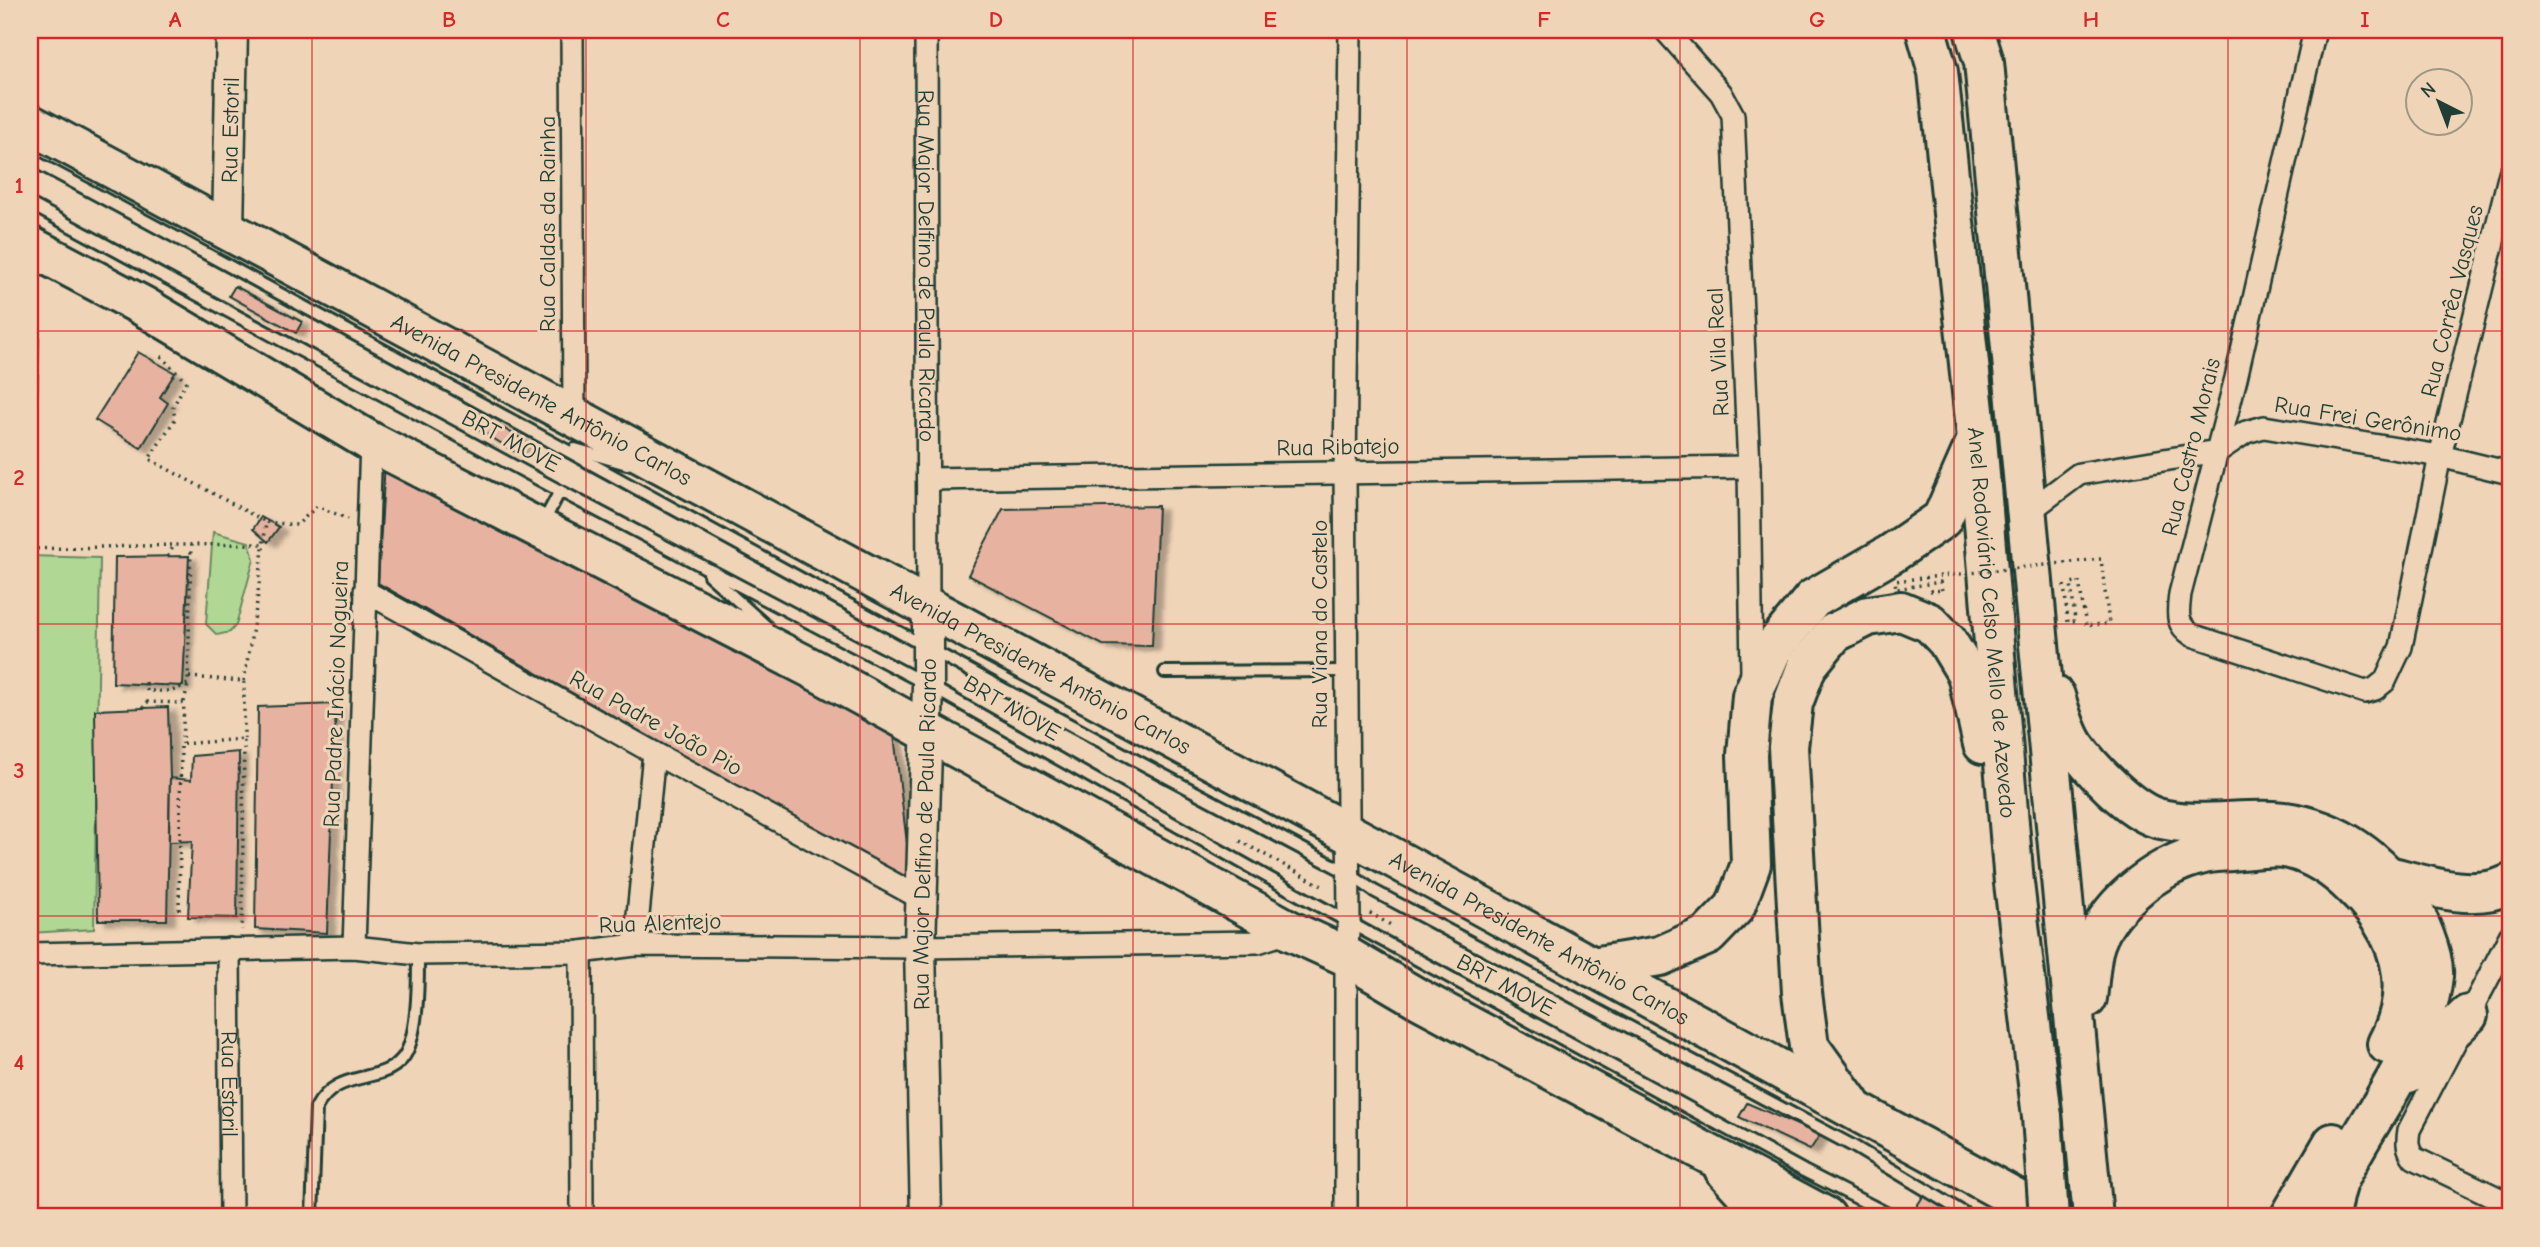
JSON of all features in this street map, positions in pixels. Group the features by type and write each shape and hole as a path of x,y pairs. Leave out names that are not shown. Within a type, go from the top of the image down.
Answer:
{"highway":[{"name":"Anel Rodoviário Celso Mello de Azevedo","path":"1926,30 1938,72 1977,439 2014,883 2042,1117 2050,1217"},
{"name":"Anel Rodoviário Celso Mello de Azevedo","path":"1974,30 1984,62 2093,1217"},
{"name":"Avenida Presidente Antônio Carlos","path":"30,124 564,431 693,483 1348,834 2050,1217"},
{"path":"30,246 143,306 371,442 813,669 1291,932 1347,939 1419,999 1826,1217"},
{"path":"1591,967 1660,956 1708,935 1735,906 1751,864 1747,755 1752,696 1773,648 1813,599 1891,554 1942,519 1977,439"},
{"path":"1856,1110 1809,1046 1802,993 1788,747 1793,703 1807,666 1834,633 1868,616 1901,611 1930,623 1947,641 1967,674 2014,883"},
{"path":"2038,637 2060,711 2074,744 2104,781 2129,802 2155,818 2202,823 2275,821 2328,832 2363,853 2389,876 2413,909 2424,935 2433,974 2423,1022 2389,1092 2338,1179 2329,1217"},
{"path":"2080,1063 2093,948 2112,912 2138,887 2163,868 2199,855 2288,849 2318,859 2365,898 2386,924 2394,940 2401,966 2401,1001 2393,1032 2290,1217"},
{"path":"2389,876 2442,890 2495,891 2510,884"},
{"path":"2389,1092 2468,1015"},
{"path":"1711,1154 1752,1200 1760,1217"}],"street":[{"name":"Rua Estoril","path":"232,30 235,241"},
{"name":"Rua Caldas da Rainha","path":"564,431 572,30"},
{"name":"Rua Major Delfino de Paula Ricardo","path":"926,30 928,685 920,947 926,1217"},
{"name":"Rua Viana do Castelo","path":"1346,1217 1348,834 1345,473 1350,30"},
{"name":"Rua Vila Real","path":"1665,30 1721,93 1733,116 1749,467 1752,696"},
{"name":"Rua Castro Morais","path":"2315,30 2218,451 2180,594 2178,615 2182,629 2192,635 2365,692 2375,689 2385,681 2400,647"},
{"name":"Rua Corrêa Vasques","path":"2400,647 2440,456 2510,173"},
{"name":"Rua Frei Gerônimo","path":"2028,512 2079,474 2218,451 2246,432 2264,427 2440,456 2510,472"},
{"name":"Rua Padre Inácio Nogueira","path":"354,947 371,442"},
{"name":"Rua Ribatejo","path":"928,479 1749,467"},
{"name":"Rua Padre João Pio","path":"365,591 922,899"},
{"path":"635,946 654,753"},
{"name":"Rua Alentejo","path":"30,954 354,947 418,954 580,952 635,946 920,947 1258,942 1291,932"},
{"path":"2510,936 2409,1130 2408,1150 2414,1158 2510,1204"},
{"name":"Rua Estoril","path":"231,1217 235,949"},
{"path":"580,952 582,1217"}],"lane":[{"name":"BRT MOVE","path":"30,159 265,284 564,431 928,648 1348,873 1374,891 1853,1146 1971,1217"},
{"name":"BRT MOVE","path":"30,204 561,491 928,685 1347,939 1894,1217"},
{"name":"BRT MOVE","path":"250,262 265,284"},
{"path":"30,294 33,304 30,399"},
{"path":"540,528 561,491"},
{"path":"697,563 774,634"},
{"path":"784,643 813,669"},
{"path":"1165,673 1345,671"},
{"path":"312,1217 316,1108 323,1094 338,1084 384,1070 401,1060 410,1044 412,1033 418,988 418,954"}],"path":[{"path":"161,356 186,382 173,407 175,419 149,458 266,522 298,525 317,506 368,527"},
{"path":"235,949 244,681 266,522"},
{"path":"30,549 263,544"},
{"path":"168,556 174,545"},
{"path":"179,910 181,744 188,684 191,545"},
{"path":"1942,590 1940,582 1896,589 1895,581 2101,559 2109,623 2085,625 2079,581 2071,583 2075,621 2068,622 2064,585"},
{"path":"189,677 244,681"},
{"path":"146,682 147,691 172,691 188,684"},
{"path":"144,708 147,702 184,703"},
{"path":"181,744 244,739"},
{"path":"1240,841 1324,887"}],"green space":[{"path":"213,532 249,542 254,559 236,625 230,632 217,635 206,624"},
{"path":"30,556 100,558 94,929 30,933"}],"building":[{"path":"235,286 302,322 296,333 229,296"},
{"path":"138,352 175,373 160,397 168,403 141,448 95,420"},
{"path":"474,411 525,441 517,453 465,421"},
{"path":"385,461 894,735 910,869 901,879 378,583"},
{"path":"1158,506 1152,646 1103,645 968,575 1003,509"},
{"path":"261,517 279,527 268,542 253,529"},
{"path":"189,556 183,686 113,683 115,557"},
{"path":"336,704 327,933 255,929 258,707"},
{"path":"168,707 170,778 167,920 98,920 95,710"},
{"path":"239,752 237,918 188,917 192,841 169,842 170,778 191,780 192,756"},
{"path":"1747,1103 1820,1135 1810,1150 1739,1117"},
{"path":"1924,1195 1960,1217 1929,1217 1915,1209"}]}
